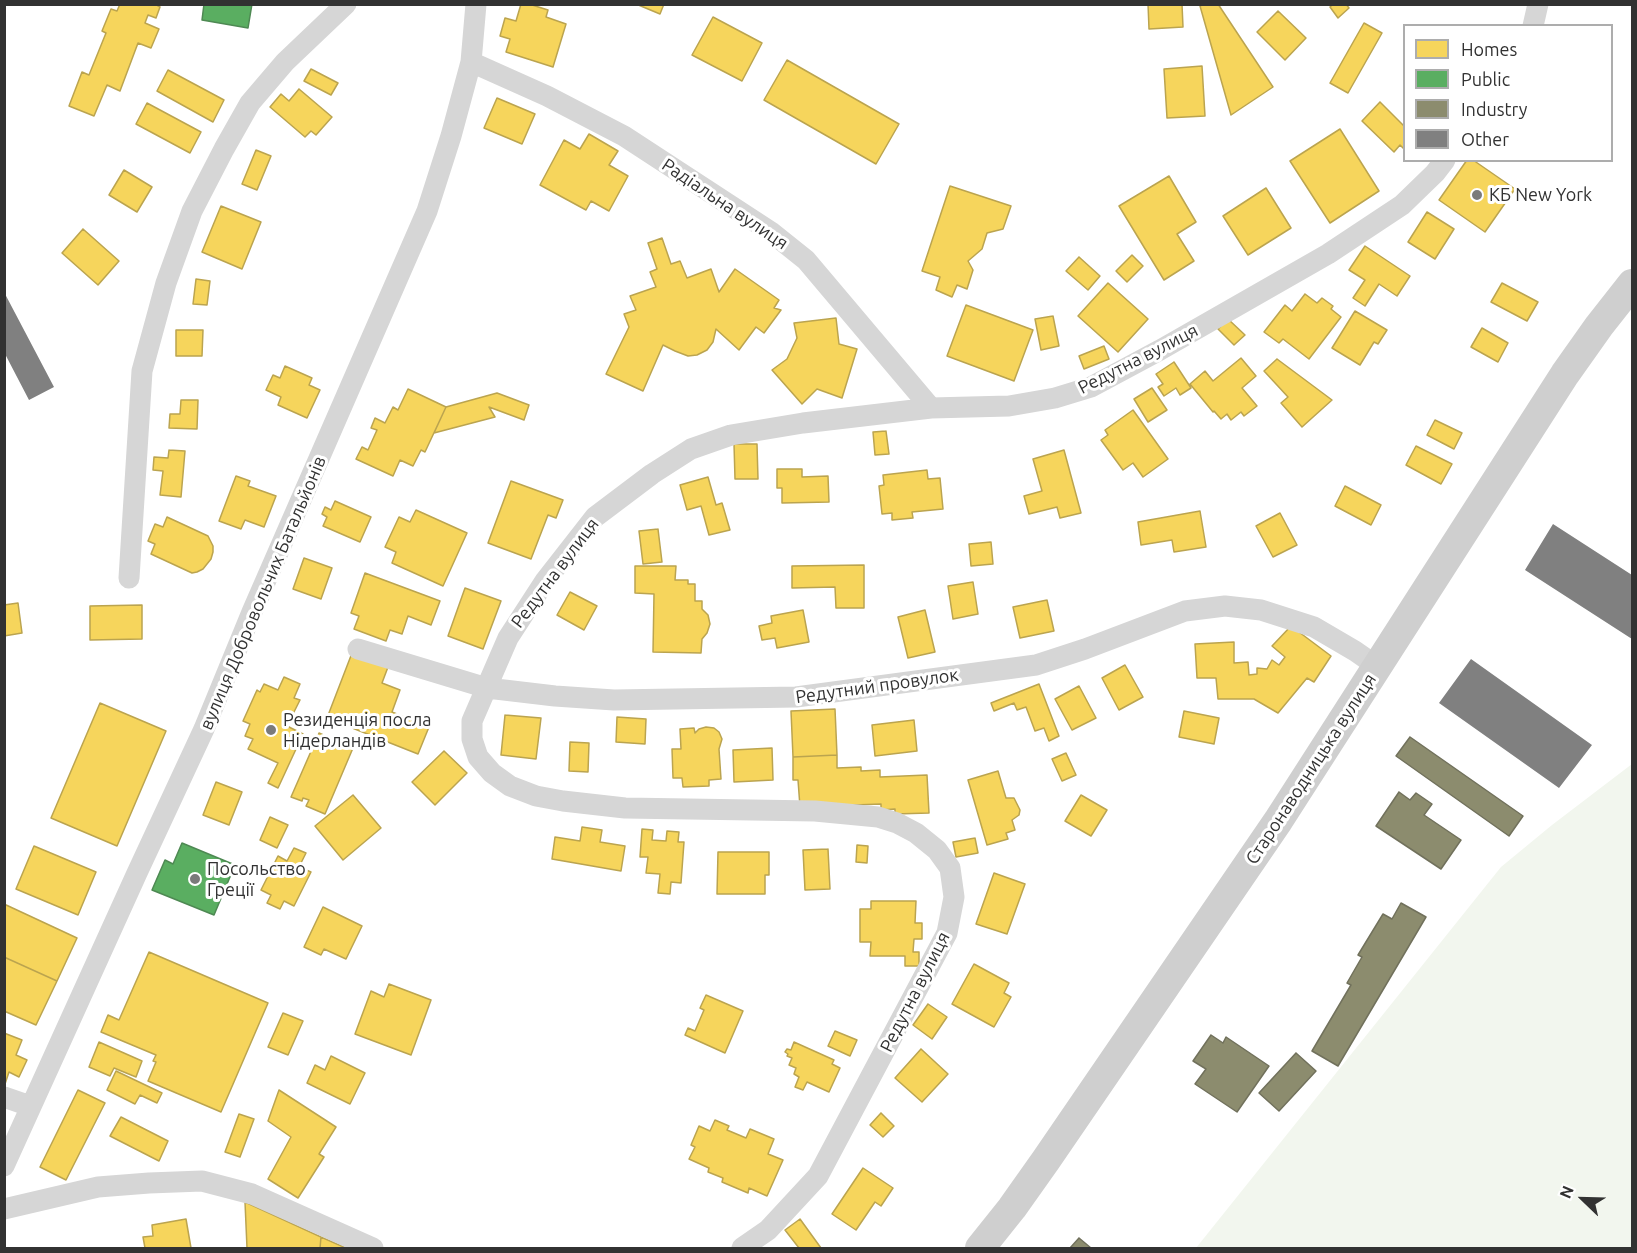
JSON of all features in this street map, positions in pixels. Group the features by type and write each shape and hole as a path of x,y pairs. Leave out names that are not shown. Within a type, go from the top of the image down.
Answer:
{"main road":[{"name":"Старонаводницька вулиця","path":"980,1248 1053,1150 1278,822 1565,374 1632,284"}],"street":[{"path":"129,578 142,371 166,283 192,211 250,103 285,62 346,4"},
{"name":"вулиця Добровольчих Батальйонів","path":"4,1166 204,729 252,612 427,211 471,62 476,4"},
{"path":"1533,24 1538,4"},
{"name":"Радіальна вулиця","path":"471,62 547,96 624,136 771,232 806,260 931,408"},
{"name":"Редутна вулиця","path":"742,1248 768,1230 818,1176 947,933 954,897 950,868 937,849 916,833 879,817 815,810 625,808 536,796 510,786 492,773 478,757 472,739 472,721 508,638 545,581 595,517 691,448 732,435 803,423 931,408 1009,406 1055,398 1091,387 1328,254 1402,205 1443,162"},
{"name":"Редутний провулок","path":"358,650 487,688 555,696 614,700 796,697 1036,665 1185,611 1225,606 1261,610 1314,627 1378,667"},
{"path":"4,1097 30,1106"},
{"path":"4,1209 98,1187 202,1181 252,1194 373,1248"}],"shaded area":[{"path":"1632,764 1632,1248 1196,1248 1501,867"}],"building: Homes":[{"path":"120,4 155,4 160,7 156,18 148,15 145,23 159,29 151,48 138,43 120,91 107,85 94,116 69,106 82,72 89,75 106,33 102,31 111,9 117,11"},
{"path":"521,4 548,10 546,17 566,24 553,67 506,52 510,39 500,36 505,18 516,21"},
{"path":"636,4 664,4 660,14"},
{"path":"1148,4 1182,4 1183,27 1149,29"},
{"path":"1218,4 1273,87 1231,115 1200,6"},
{"path":"1333,4 1346,4 1349,8 1338,18 1330,7"},
{"path":"1278,11 1306,38 1285,60 1257,32"},
{"path":"713,17 762,43 742,81 692,55"},
{"path":"1364,23 1382,33 1348,93 1330,83"},
{"path":"787,60 899,124 876,164 764,100"},
{"path":"1202,66 1205,116 1167,118 1164,69"},
{"path":"311,69 338,83 331,95 304,81"},
{"path":"168,70 224,100 213,122 157,91"},
{"path":"299,89 332,117 316,135 311,131 305,137 270,107 281,94 289,101"},
{"path":"497,98 535,114 522,144 484,128"},
{"path":"1380,102 1403,125 1403,148 1400,145 1394,152 1362,121"},
{"path":"147,103 201,132 190,153 136,124"},
{"path":"1340,129 1379,191 1330,223 1290,161"},
{"path":"589,134 618,151 609,165 628,176 609,211 591,201 586,210 540,185 564,140 580,149"},
{"path":"256,150 271,156 257,190 242,184"},
{"name":"КБ New York","path":"1466,162 1476,162 1515,189 1485,232 1439,200"},
{"path":"124,170 152,187 137,212 109,195"},
{"path":"1169,176 1196,222 1177,234 1194,261 1164,280 1119,206"},
{"path":"950,186 1011,206 1003,229 987,233 982,249 968,261 973,270 967,289 957,285 952,297 936,290 940,277 922,271"},
{"path":"1266,188 1291,228 1248,255 1223,216"},
{"path":"221,206 261,222 242,269 202,252"},
{"path":"1427,212 1454,229 1435,259 1408,242"},
{"path":"83,229 119,261 98,285 62,253"},
{"path":"662,238 671,264 680,261 687,278 711,269 719,292 735,269 779,300 774,308 781,310 764,333 756,327 739,350 716,329 713,342 707,350 697,355 688,356 663,345 643,391 606,374 629,327 624,314 636,310 630,296 656,287 650,272 657,269 648,243"},
{"path":"1365,246 1410,276 1397,296 1379,284 1365,306 1353,298 1365,280 1349,270"},
{"path":"1132,255 1143,266 1127,282 1116,271"},
{"path":"1079,257 1100,276 1088,290 1066,271"},
{"path":"196,279 210,281 207,305 193,304"},
{"path":"1108,283 1148,319 1118,352 1078,316"},
{"path":"1502,283 1538,302 1527,321 1491,302"},
{"path":"1305,294 1317,303 1322,298 1333,306 1331,309 1341,317 1309,359 1283,339 1279,343 1264,332 1285,305 1292,311"},
{"path":"966,305 1033,330 1014,381 947,356"},
{"path":"1355,311 1387,330 1378,344 1374,342 1360,365 1332,348"},
{"path":"1053,316 1059,346 1041,350 1035,319"},
{"path":"836,318 839,344 857,349 842,398 817,389 802,404 772,370 787,359 797,338 794,323"},
{"path":"1228,319 1245,335 1234,345 1218,329"},
{"path":"1482,328 1508,343 1498,362 1471,347"},
{"path":"176,330 203,330 202,356 176,356"},
{"path":"1104,346 1109,359 1084,369 1079,356"},
{"path":"1241,358 1256,376 1242,388 1257,406 1244,416 1241,412 1231,420 1227,414 1221,419 1190,384 1205,371 1213,381"},
{"path":"1277,359 1332,400 1302,427 1281,403 1288,397 1264,371"},
{"path":"1174,362 1191,388 1180,395 1176,388 1164,396 1158,387 1163,384 1156,374"},
{"path":"285,366 312,378 309,385 320,390 307,418 278,405 281,397 266,390 273,375 280,378"},
{"path":"1152,388 1167,410 1148,422 1134,399"},
{"path":"408,389 446,407 425,452 421,450 413,466 400,460 393,476 356,459 362,447 368,450 377,430 371,428 375,418 385,423 393,407 398,410"},
{"path":"497,393 529,405 524,420 489,407 495,417 434,433 446,407"},
{"path":"181,400 198,400 197,429 169,428 170,414 180,414"},
{"path":"1133,410 1168,459 1143,477 1133,463 1123,470 1101,440 1108,435 1105,430"},
{"path":"1435,420 1462,433 1454,449 1427,435"},
{"path":"886,431 889,454 875,455 873,432"},
{"path":"734,444 757,444 758,479 735,479"},
{"path":"1416,446 1452,464 1441,484 1406,465"},
{"path":"169,450 185,451 181,497 160,495 163,471 153,470 154,457 168,458"},
{"path":"1064,450 1081,513 1060,518 1057,507 1029,514 1024,496 1042,491 1033,459"},
{"path":"777,469 802,469 802,477 828,476 829,502 782,503 782,488 777,488"},
{"path":"927,470 928,479 940,478 943,509 912,512 913,518 892,520 892,513 882,514 879,486 884,485 883,475"},
{"path":"236,476 250,481 248,486 276,496 264,527 245,520 241,529 219,521"},
{"path":"708,477 716,505 722,503 730,530 709,535 701,506 687,510 680,485"},
{"path":"511,481 563,500 556,518 548,515 531,559 488,543"},
{"path":"1345,486 1381,505 1371,525 1335,506"},
{"path":"335,501 371,517 360,542 323,526 327,517 322,514 325,507 331,510"},
{"path":"416,510 467,533 443,586 392,563 396,552 385,547 399,517 410,522"},
{"path":"1200,511 1206,547 1174,552 1172,540 1141,545 1138,522"},
{"path":"1280,513 1297,545 1273,557 1256,526"},
{"path":"167,517 208,536 213,552 211,559 203,569 192,573 151,554 155,544 148,541 155,524 163,527"},
{"path":"658,529 662,562 643,564 639,531"},
{"path":"991,542 993,564 971,566 969,544"},
{"path":"304,558 332,568 321,599 293,589"},
{"path":"864,565 864,608 836,608 835,587 792,588 792,566"},
{"path":"635,566 676,566 675,580 688,580 688,584 695,584 695,601 702,601 702,609 708,615 710,624 702,639 701,653 653,652 654,594 635,593"},
{"path":"365,573 440,601 431,625 408,616 402,634 390,630 386,641 354,629 359,616 351,613"},
{"path":"973,582 978,614 953,619 948,586"},
{"path":"465,588 501,601 483,649 448,636"},
{"path":"570,592 597,606 584,630 557,615"},
{"path":"1047,600 1054,631 1020,638 1013,607"},
{"path":"18,603 22,633 4,636 4,605"},
{"path":"142,605 142,639 90,640 90,606"},
{"path":"803,610 809,642 777,648 775,638 762,640 759,626 772,623 771,616"},
{"path":"925,610 935,652 908,658 898,617"},
{"path":"1291,626 1331,656 1314,682 1307,678 1278,713 1254,699 1218,699 1216,678 1197,678 1195,644 1234,642 1234,663 1248,662 1249,675 1257,674 1257,668 1267,669 1272,660 1279,665 1285,657 1272,646"},
{"path":"352,653 388,667 382,683 400,690 392,712 429,727 418,754 327,718"},
{"path":"1125,665 1143,697 1119,710 1102,678"},
{"name":"Резиденція посла Нідерландів","path":"284,677 300,684 294,698 300,700 287,726 303,734 278,788 268,783 278,763 248,749 253,739 245,736 250,724 243,721 257,690 260,692 264,684 278,690"},
{"path":"1039,684 1059,736 1049,741 1044,728 1035,731 1026,707 1017,710 1014,703 994,711 991,703"},
{"path":"1079,686 1096,718 1072,730 1055,699"},
{"path":"100,703 166,731 117,846 51,818"},
{"path":"835,709 837,755 793,757 791,711"},
{"path":"1184,711 1219,718 1214,744 1179,737"},
{"path":"505,715 541,718 536,759 501,755"},
{"path":"617,717 646,719 645,744 616,742"},
{"path":"914,720 917,751 875,756 872,725"},
{"path":"706,727 714,728 722,739 719,749 721,779 709,780 709,786 683,787 682,778 673,778 672,749 681,749 680,729 694,728 695,733"},
{"path":"319,733 353,748 325,814 306,806 309,800 303,798 302,801 291,797"},
{"path":"570,742 589,743 588,772 569,771"},
{"path":"772,748 773,780 734,782 733,750"},
{"path":"444,751 467,773 435,805 412,782"},
{"path":"1066,753 1076,775 1062,781 1052,759"},
{"path":"837,755 837,768 861,767 861,771 880,770 880,777 927,775 929,813 895,814 895,809 881,810 881,804 800,807 798,780 793,780 793,757"},
{"path":"998,771 1006,798 1014,798 1020,810 1019,815 1012,820 1015,830 1006,833 1008,839 987,845 968,780"},
{"path":"216,782 242,792 229,825 203,815"},
{"path":"353,795 381,828 343,860 315,826"},
{"path":"1081,795 1107,810 1091,836 1065,821"},
{"path":"270,817 288,825 277,848 260,840"},
{"path":"582,827 602,830 600,842 625,846 621,871 552,859 555,837 580,841"},
{"path":"642,829 653,830 652,840 666,841 667,831 679,832 678,842 684,842 681,883 671,882 670,894 658,893 660,874 646,873 648,857 640,857"},
{"path":"975,838 978,853 956,857 953,842"},
{"path":"857,845 868,846 867,863 856,862"},
{"path":"34,846 96,872 78,915 16,889"},
{"path":"294,848 306,853 299,867 311,872 294,906 284,901 280,909 267,903 271,895 261,890 278,856 287,861"},
{"path":"828,849 830,889 805,890 803,850"},
{"path":"718,852 769,852 769,875 765,875 765,894 717,894"},
{"path":"994,873 1025,884 1007,934 976,924"},
{"path":"871,901 916,901 915,923 922,923 922,939 914,939 913,952 919,952 919,966 905,966 905,956 870,956 871,942 860,942 860,909 871,909"},
{"path":"4,904 77,938 57,981 4,957"},
{"path":"323,907 362,926 346,959 324,949 321,955 304,947"},
{"path":"149,952 268,1003 221,1112 148,1081 156,1062 153,1061 156,1055 101,1032 108,1015 119,1020"},
{"path":"4,957 57,981 36,1025 4,1011"},
{"path":"974,964 1009,983 1004,993 1011,997 994,1027 952,1004"},
{"path":"389,984 431,1000 411,1055 355,1034 371,991 384,997"},
{"path":"706,995 743,1011 725,1053 685,1035 688,1028 695,1031 704,1010 700,1008"},
{"path":"928,1004 947,1017 932,1039 913,1025"},
{"path":"283,1013 303,1021 288,1055 268,1047"},
{"path":"835,1031 857,1040 850,1056 828,1046"},
{"path":"4,1033 22,1040 16,1055 27,1060 19,1077 9,1072 5,1084"},
{"path":"99,1042 142,1061 136,1077 114,1068 110,1076 89,1067"},
{"path":"794,1042 834,1060 832,1064 840,1068 829,1092 807,1082 803,1090 795,1087 799,1077 794,1074 796,1068 789,1065 792,1058 785,1052 787,1049 791,1050"},
{"path":"921,1049 948,1074 922,1102 895,1078"},
{"path":"331,1056 365,1073 350,1104 307,1083 315,1065 325,1070"},
{"path":"116,1071 162,1093 157,1103 140,1095 135,1104 107,1090"},
{"path":"78,1090 105,1103 66,1180 40,1167"},
{"path":"279,1090 336,1127 319,1154 324,1157 298,1198 268,1179 291,1137 268,1121"},
{"path":"881,1113 894,1126 883,1137 870,1125"},
{"path":"239,1114 254,1119 240,1157 225,1152"},
{"path":"121,1117 168,1141 159,1161 110,1136"},
{"path":"715,1120 729,1126 727,1130 746,1138 750,1129 774,1139 768,1154 783,1160 767,1196 749,1188 748,1193 722,1182 723,1178 708,1172 709,1168 689,1159 695,1147 691,1145 699,1126 710,1131"},
{"path":"863,1168 893,1188 881,1206 875,1202 856,1230 832,1214"},
{"path":"245,1202 321,1237 320,1248 247,1248"},
{"path":"186,1219 191,1248 145,1248 143,1237 153,1236 152,1225"},
{"path":"800,1219 821,1248 799,1248 785,1230"},
{"path":"321,1237 346,1248 320,1248"}],"building: Public":[{"path":"204,4 252,4 248,28 202,20"},
{"path":"182,843 235,865 214,915 152,890 165,860 173,864"}],"building: Industry":[{"path":"1410,737 1523,816 1509,836 1396,756"},
{"path":"1399,792 1410,800 1416,793 1432,804 1424,815 1461,840 1441,869 1376,826"},
{"path":"1401,903 1426,917 1338,1066 1312,1051 1351,985 1347,983 1362,957 1358,955 1383,914 1392,919"},
{"path":"1211,1035 1223,1043 1226,1037 1269,1066 1237,1112 1195,1084 1206,1069 1193,1061"},
{"path":"1296,1053 1316,1071 1279,1111 1259,1093"},
{"path":"1079,1238 1091,1248 1070,1248"}],"building: Other":[{"path":"4,292 54,387 29,400 4,352"},
{"path":"1553,524 1632,575 1632,639 1525,570"},
{"path":"1471,659 1592,745 1559,788 1439,703"}],"place":[{"name":"КБ New York","path":"1477,195"},
{"name":"Резиденція посла Нідерландів","path":"271,730"},
{"name":"Посольство Греції","path":"195,879"}]}
